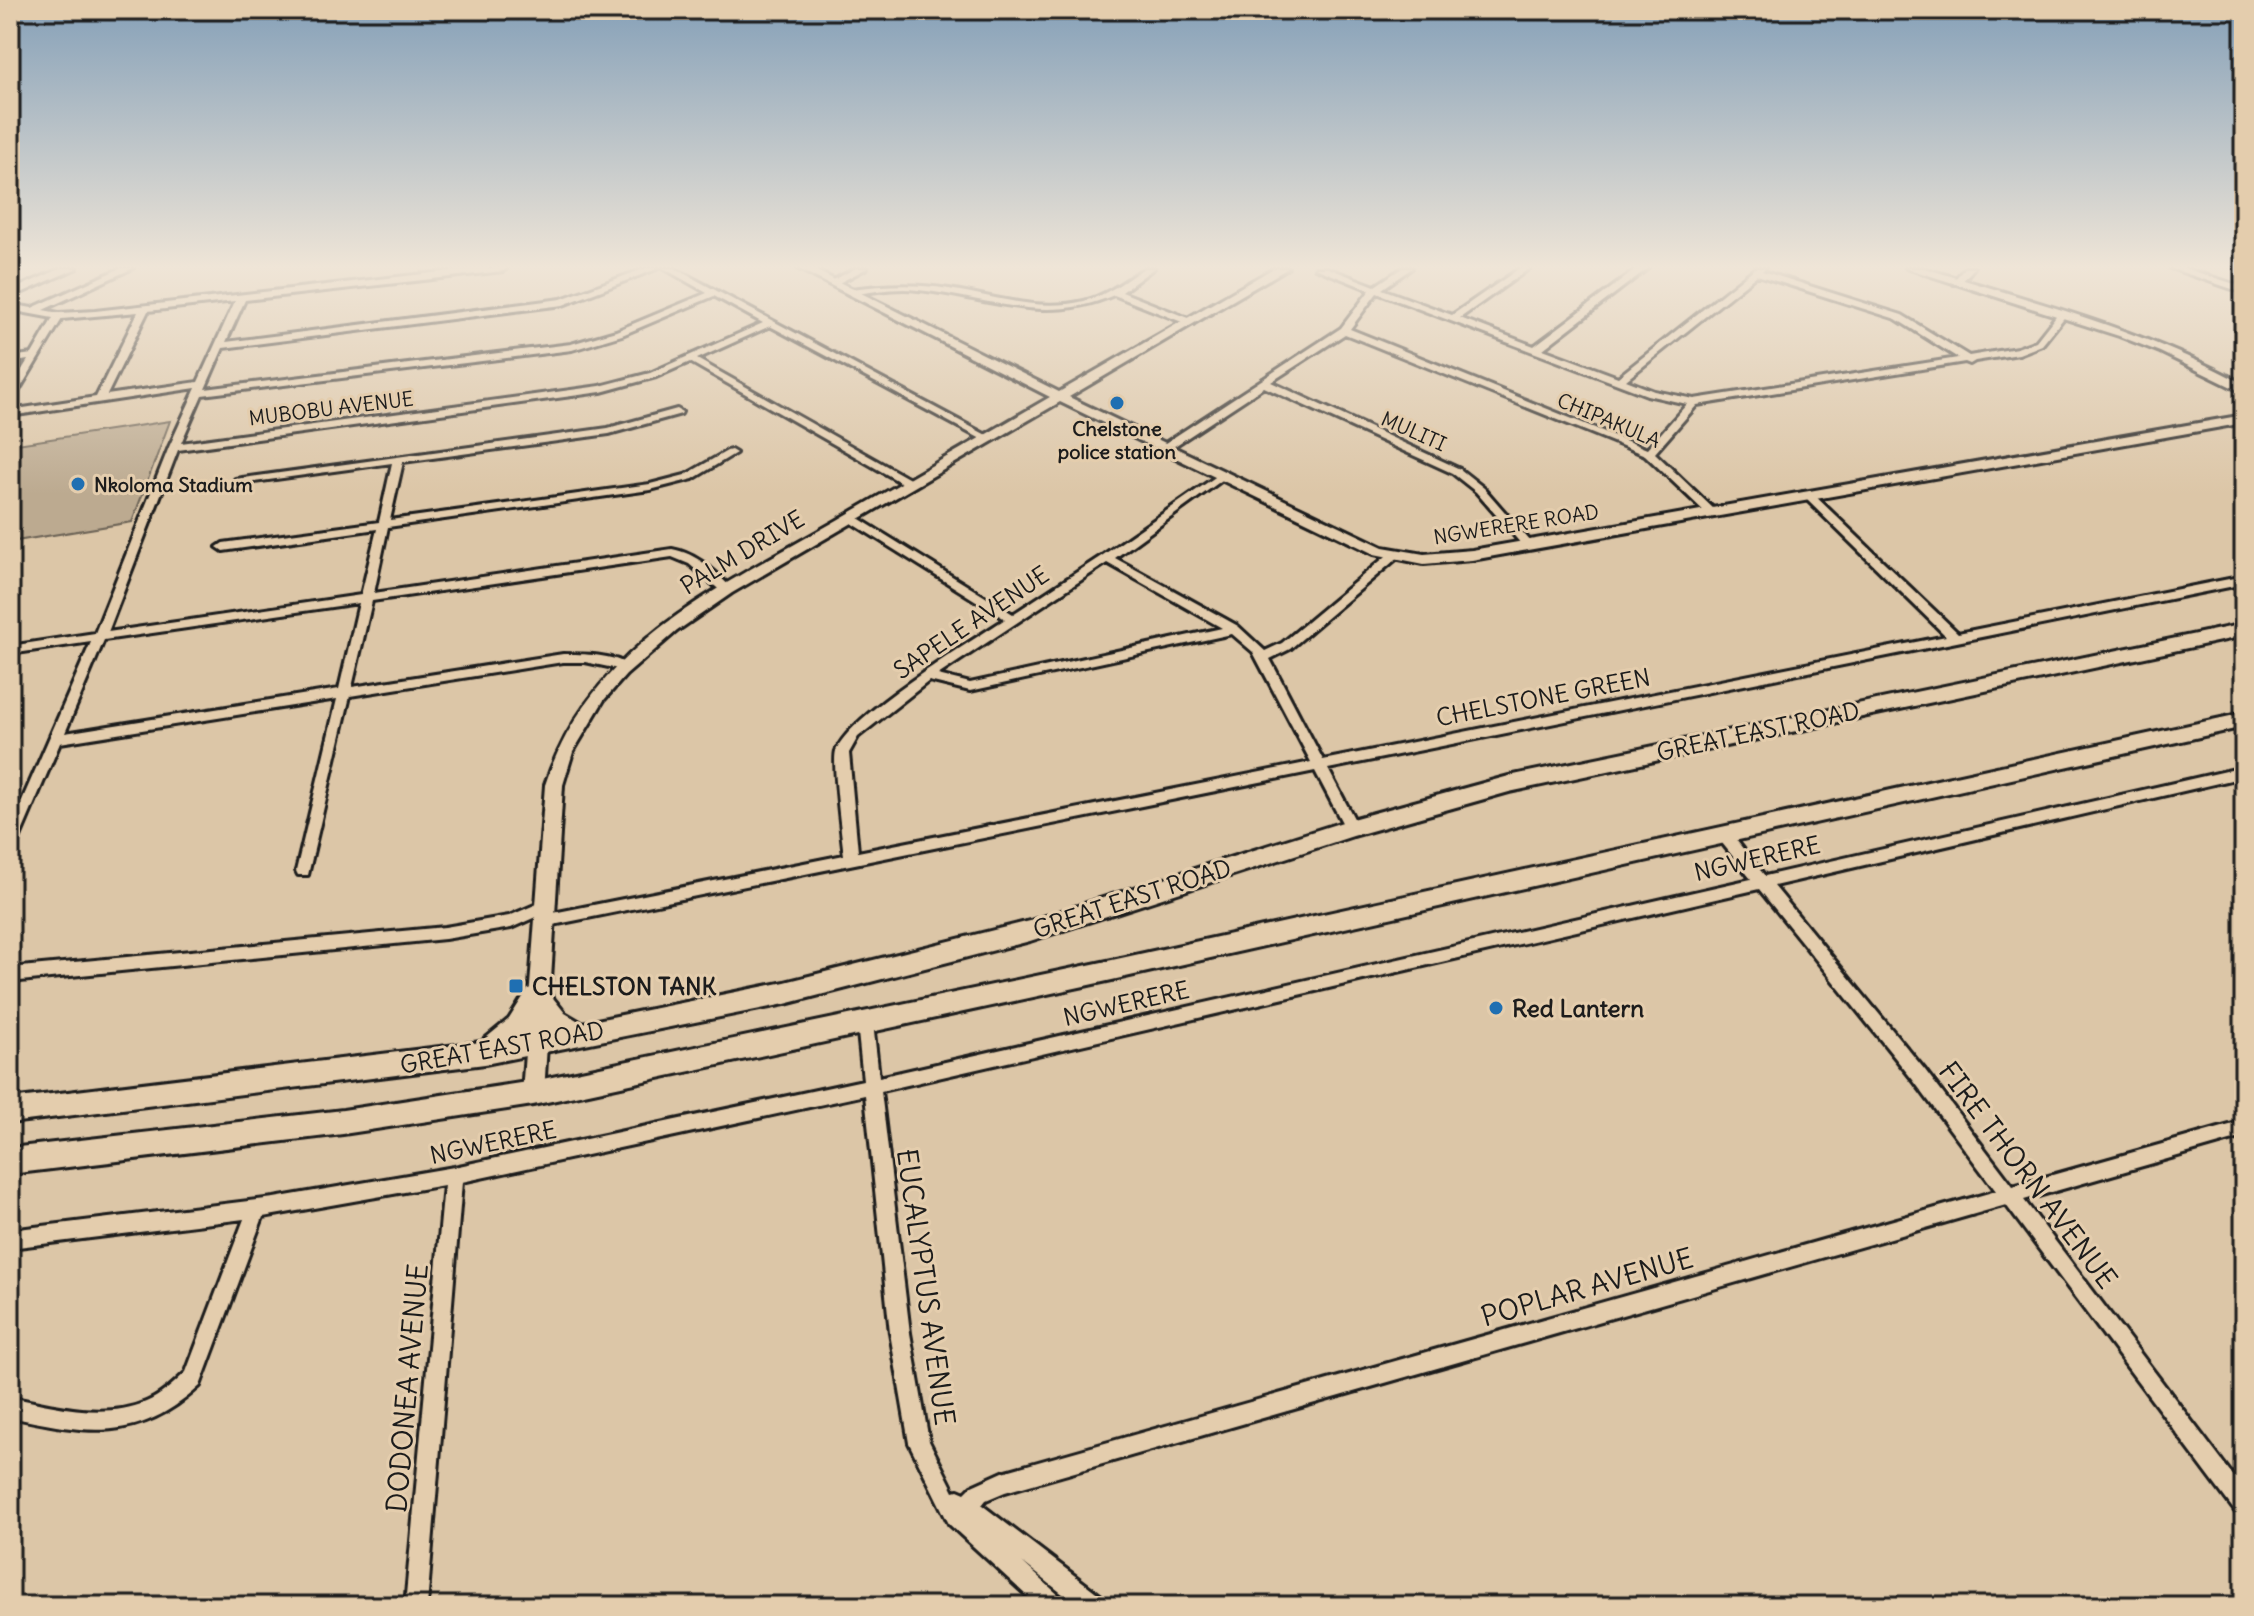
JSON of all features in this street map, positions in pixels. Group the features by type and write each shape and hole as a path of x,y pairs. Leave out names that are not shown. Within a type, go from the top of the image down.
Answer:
{"main road":[{"name":"GREAT EAST ROAD","path":"10,1111 485,1053 584,1035 923,961 1030,931 1352,828 1509,784 2244,630"},
{"name":"GREAT EAST ROAD","path":"11,1161 343,1122 533,1093 2244,720"},
{"path":"537,997 546,1014 562,1027 584,1035"},
{"path":"485,1053 509,1038 527,1018 537,997"}],"street":[{"path":"10,397 42,343"},
{"path":"100,399 127,343"},
{"path":"10,844 100,636 200,388 221,345 234,343"},
{"path":"10,413 100,399 584,343"},
{"name":"MUBOBU AVENUE","path":"174,447 601,389 653,375 725,343"},
{"path":"804,343 987,438"},
{"name":"NGWERERE ROAD","path":"954,343 1163,449 1379,551 1442,559 2244,419"},
{"name":"PALM DRIVE","path":"533,1093 537,997 554,785 563,754 587,709 623,666 665,630 727,590 1153,343"},
{"path":"1163,449 1324,343"},
{"name":"CHIPAKULA","path":"1377,343 1649,453 1711,512"},
{"path":"1518,343 1619,381 1694,402 1970,361 2019,351 2038,343"},
{"path":"1535,350 1544,343"},
{"path":"1619,381 1666,343"},
{"path":"1942,343 1970,361"},
{"path":"2147,343 2180,355 2244,389"},
{"path":"10,360 34,356"},
{"path":"691,359 911,484"},
{"name":"MULITI","path":"1264,383 1456,471 1480,490 1527,544"},
{"path":"1649,453 1694,402"},
{"path":"239,481 398,462 609,431 677,412"},
{"path":"223,547 670,483 706,469 731,453"},
{"path":"303,871 398,462"},
{"name":"SAPELE AVENUE","path":"851,857 843,747 853,734 927,676 1107,558 1221,476"},
{"path":"1807,494 1955,637"},
{"path":"851,518 1013,619"},
{"path":"10,650 672,553 689,557 703,573 727,590"},
{"path":"1264,657 1286,646 1395,555"},
{"path":"1107,558 1234,629 1264,657 1352,828"},
{"name":"CHELSTONE GREEN","path":"10,975 445,933 511,922 1319,765 2244,580"},
{"path":"927,676 970,687 1234,629"},
{"path":"56,739 563,658 585,658 623,666"},
{"name":"NGWERERE","path":"10,1239 257,1209 454,1175 872,1086 2244,772"},
{"name":"FIRE THORN AVENUE","path":"1723,834 1919,1075 2244,1507"},
{"name":"EUCALYPTUS AVENUE","path":"865,1023 913,1418 919,1443 940,1491 1054,1606"},
{"name":"POPLAR AVENUE","path":"961,1510 979,1493 1003,1482 2244,1129"},
{"name":"DODONEA AVENUE","path":"416,1606 454,1175"},
{"path":"10,1407 87,1422 129,1417 151,1411 176,1398 193,1379 257,1209"},
{"name":"EUCALYPTUS AVENUE","path":"961,1510 1096,1606"}],"shaded area":[{"name":"Nkoloma Stadium","path":"170,421 132,522 10,542 10,445"}],"place":[{"name":"Chelstone police station","path":"1117,403"},
{"name":"Nkoloma Stadium","path":"78,484"},
{"name":"CHELSTON TANK","path":"516,986"},
{"name":"Red Lantern","path":"1496,1008"}]}
